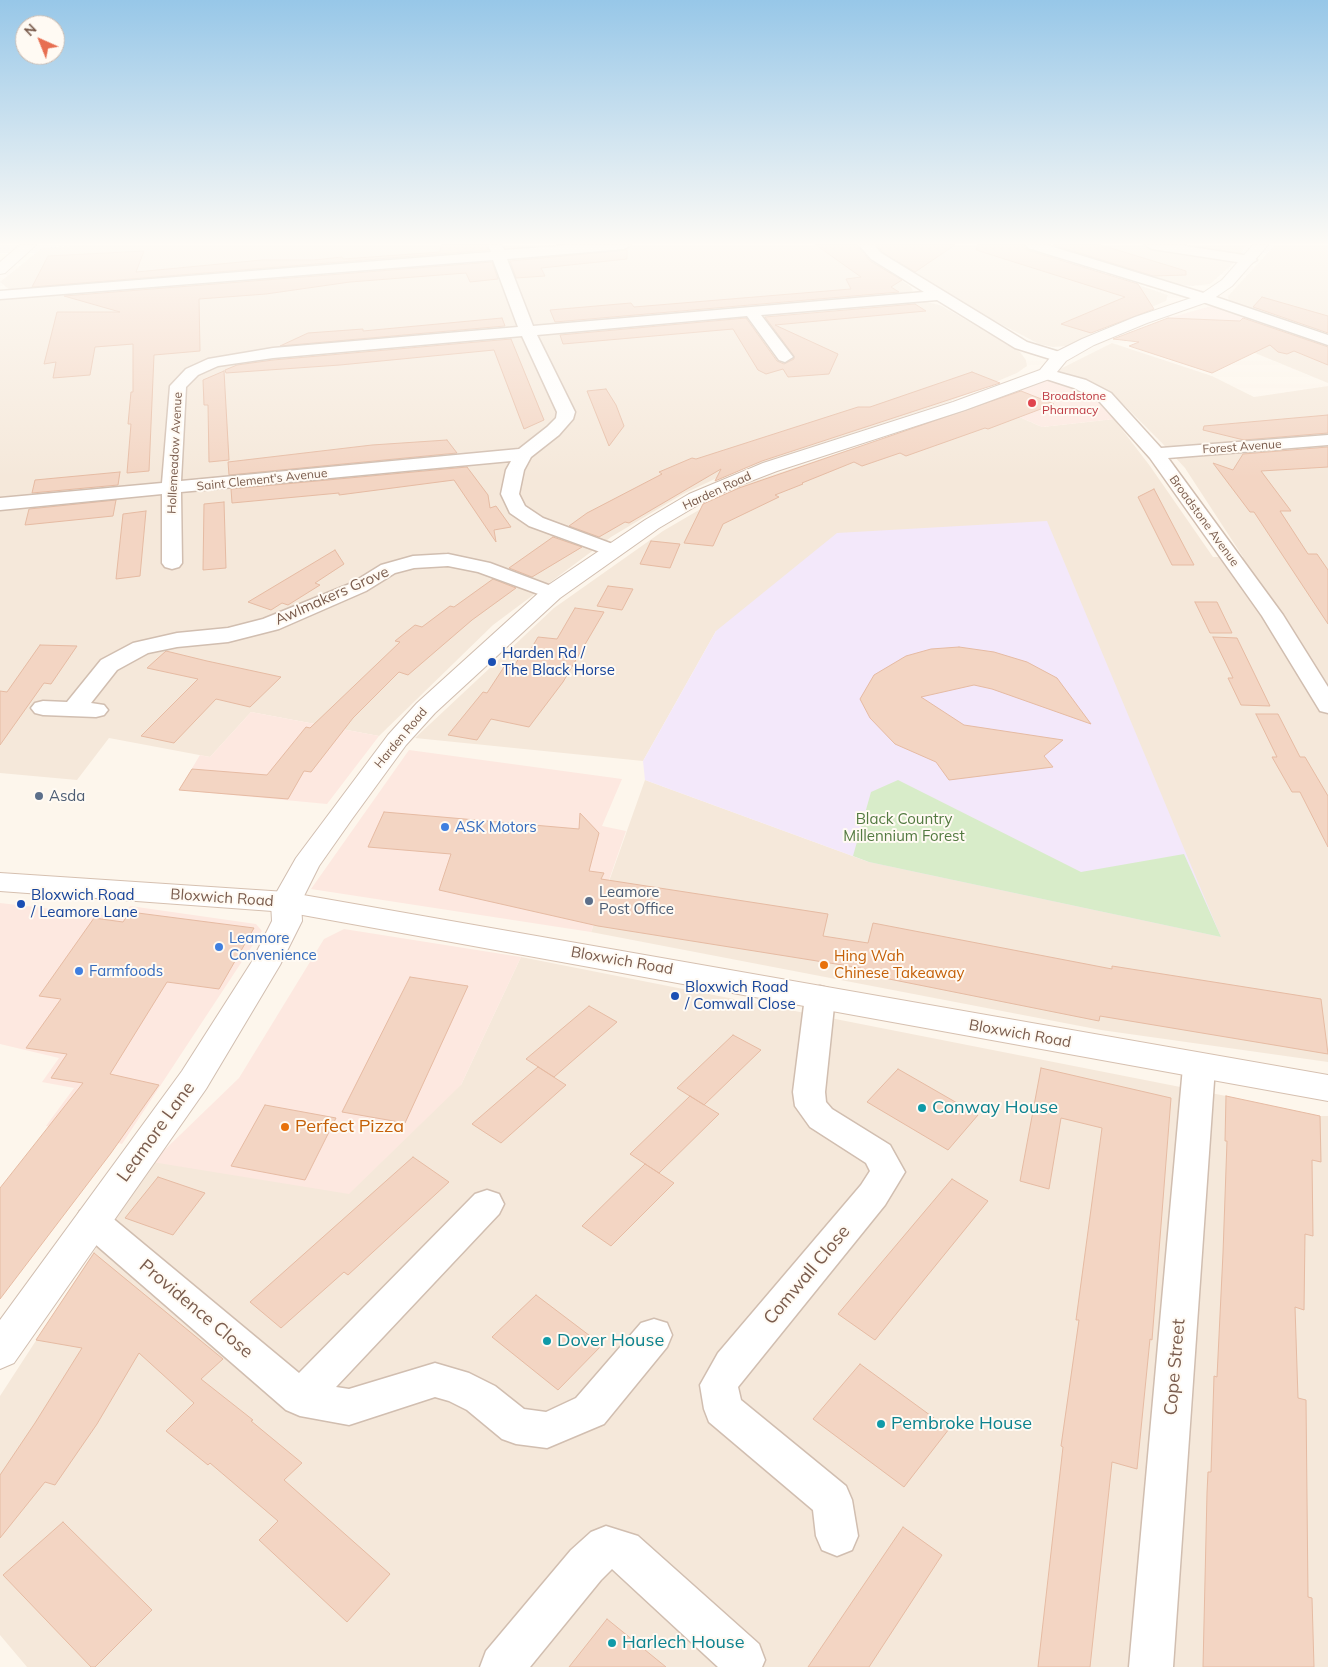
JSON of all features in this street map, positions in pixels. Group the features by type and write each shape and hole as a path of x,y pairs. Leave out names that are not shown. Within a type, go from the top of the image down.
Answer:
{"street":[{"path":"524,323 566,412 564,419 553,431 524,454 514,470 510,494 517,508 554,530 611,550"},
{"name":"Hollemeadow Avenue","path":"172,563 171,489 178,386 192,372 214,362 273,353 630,323"},
{"path":"759,323 785,357"},
{"path":"985,323 1021,345 1060,357"},
{"path":"1046,374 1060,357 1088,342 1134,323"},
{"path":"1278,323 1328,340"},
{"name":"Broadstone Avenue","path":"1046,374 1080,384 1105,397 1156,454 1272,615 1328,706"},
{"name":"Harden Road","path":"286,902 306,864 397,740 426,708 552,593 611,550 696,498 731,482 770,467 959,406 1046,374"},
{"name":"Forest Avenue","path":"1156,454 1328,440"},
{"name":"Saint Clement's Avenue","path":"0,504 524,454"},
{"name":"Awlmakers Grove","path":"43,708 86,709 109,664 141,648 177,640 228,635 271,624 358,587 388,569 413,562 448,560 483,567 552,593"},
{"name":"Bloxwich Road","path":"0,882 286,902 1199,1067 1328,1088"},
{"name":"Leamore Lane","path":"0,1351 194,1080 265,965 287,921 286,902"},
{"name":"Comwall Close","path":"820,997 809,1092 811,1106 821,1118 878,1154 888,1172 873,1195 731,1365 719,1385 723,1409 832,1500 837,1536"},
{"name":"Cope Street","path":"1151,1667 1199,1067"},
{"path":"300,1398 487,1204"},
{"name":"Providence Close","path":"92,1221 300,1398 349,1407 435,1380 456,1385 481,1398 516,1426 547,1430 590,1411 654,1335"},
{"path":"502,1667 586,1565 606,1547 624,1551 743,1660"}],"shaded area":[{"path":"0,323 971,323 1020,352 1026,360 1027,366 1017,373 948,402 721,476 683,494 611,537 493,625 379,736 251,712 210,757 109,738 77,780 0,773"},
{"path":"998,323 1114,323 1067,346 1053,347 1039,344"},
{"path":"1171,323 1261,323 1221,339"},
{"path":"1261,323 1328,336 1328,383 1221,339"},
{"path":"1295,323 1328,323 1328,333"},
{"path":"1112,343 1212,376 1254,397 1328,386 1328,1062 1101,1030 591,932 645,780 869,862 716,631 643,761 415,738 554,608 663,531 740,486 988,403 1042,427 1114,419 1150,466 1213,557 1243,557 1185,468 1113,394 1056,371"},
{"path":"1047,378 1094,397 1114,419 1042,427 988,403"},
{"path":"1047,521 1221,937 869,862 645,780 643,761 716,631 837,533"},
{"path":"251,712 379,736 327,804 179,790 200,755 210,757"},
{"path":"409,750 622,779 602,826 626,831 591,932 311,889"},
{"path":"0,903 121,917 130,906 256,924 262,931 122,1144 46,1126 74,1088 42,1082 59,1058 0,1044"},
{"path":"344,929 521,957 461,1085 349,1194 152,1162 239,1078 324,939"},
{"path":"521,957 1320,1116 1328,1116 1328,1667 27,1667 0,1635 0,1396 152,1162 461,1085"}],"green space":[{"name":"Black Country Millennium Forest","path":"898,780 1081,872 1184,854 1221,937 869,862 853,856 871,792"}],"building":[{"path":"54,323 199,323 200,351 154,355 149,471 127,473 131,424 128,424 131,392 133,392 133,344 95,347 90,375 53,378 56,362 44,364"},
{"path":"451,323 504,323 505,326 280,346 308,333 363,329 363,331"},
{"path":"694,323 749,323 777,361 784,364 794,359 794,356 769,323 799,323 775,325 838,354 829,374 788,377 783,369 766,374 758,370 733,329 563,344 560,335"},
{"path":"1064,323 1118,323 1091,333 1061,324"},
{"path":"1155,323 1257,323 1328,347 1328,365 1294,351 1287,354 1278,352 1270,345 1212,373 1129,346 1139,342 1113,339"},
{"path":"1299,323 1328,323 1328,333"},
{"path":"511,339 544,420 524,429 494,350 340,365 226,373 225,370 237,365 273,360"},
{"path":"224,371 229,460 209,462 208,405 204,405 203,380"},
{"path":"972,372 1000,383 762,461 715,481 721,469 629,523 625,522 599,537 569,526 587,513 662,474 659,472 692,458 696,459 858,407 870,407"},
{"path":"606,389 616,405 624,426 609,446 587,391"},
{"path":"1021,391 1054,404 988,429 985,428 906,456 900,453 862,466 854,462 775,495 779,497 723,524 713,546 684,543 703,504 739,488"},
{"path":"1328,415 1328,433 1244,440 1203,430 1204,426"},
{"path":"447,440 457,453 229,475 228,462 372,445"},
{"path":"1328,447 1328,467 1261,471 1291,511 1280,511 1308,554 1317,554 1328,570 1328,624 1254,512 1250,512 1213,463 1233,470 1243,454"},
{"path":"467,467 488,495 490,508 496,506 511,527 494,530 496,542 454,480 339,495 339,493 232,503 231,489"},
{"path":"120,472 118,485 32,493 35,480"},
{"path":"1154,489 1194,565 1172,565 1138,497"},
{"path":"116,500 113,516 25,525 29,509"},
{"path":"224,502 226,568 203,570 204,504"},
{"path":"146,511 140,576 116,579 123,514"},
{"path":"553,537 582,547 532,577 509,568"},
{"path":"651,541 680,544 670,568 640,564"},
{"path":"335,550 344,564 315,583 320,585 288,605 282,603 271,610 248,602"},
{"path":"493,579 516,588 472,620 408,675 399,672 353,718 311,772 304,771 288,799 179,790 192,769 267,775 306,727 310,728 400,642 395,641 415,625 422,627 450,606 454,607"},
{"path":"608,586 633,589 622,610 597,606"},
{"path":"1195,602 1217,602 1232,633 1210,633"},
{"path":"575,608 604,612 563,682 529,727 491,719 477,740 448,735 483,692 487,693 504,667 513,668 519,658 525,659 538,637 557,639"},
{"path":"1213,637 1237,638 1270,706 1241,705 1228,678 1233,678"},
{"path":"40,645 77,646 51,684 44,683 0,745 0,691 7,692"},
{"path":"959,647 994,652 1027,662 1057,678 1091,724 992,689 974,685 921,697 964,725 1063,740 1044,756 1053,767 949,780 936,762 895,744 870,718 860,699 874,675 906,656 931,649"},
{"path":"166,651 281,677 250,707 216,699 174,743 141,736 198,679 147,668"},
{"path":"1256,714 1278,714 1300,757 1305,757 1328,796 1328,847 1300,792 1292,792 1272,757 1277,757"},
{"path":"384,812 579,829 580,813 599,833 589,871 604,873 601,879 828,914 823,936 868,943 873,923 1112,969 1112,966 1321,999 1328,1054 1100,1016 1099,1021 859,973 861,968 598,926 439,890 451,854 368,847"},
{"path":"130,912 254,928 219,989 167,982 110,1074 159,1085 111,1153 0,1299 0,1188 83,1083 51,1078 67,1054 26,1048 61,999 39,996 94,918 123,922"},
{"path":"410,977 468,986 405,1123 342,1112"},
{"path":"589,1006 617,1022 554,1077 526,1059"},
{"path":"733,1035 761,1050 704,1105 677,1088"},
{"path":"538,1067 566,1085 501,1143 472,1124"},
{"path":"1041,1068 1171,1098 1152,1340 1150,1339 1137,1469 1112,1462 1090,1667 1038,1667 1063,1447 1061,1446 1079,1320 1076,1320 1102,1128 1061,1118 1049,1189 1020,1181"},
{"name":"Conway House","path":"898,1069 978,1115 948,1150 867,1102"},
{"path":"690,1096 719,1114 659,1173 630,1154"},
{"path":"1226,1096 1320,1116 1321,1162 1312,1160 1313,1236 1305,1234 1304,1310 1295,1307 1298,1398 1306,1400 1308,1597 1312,1598 1314,1667 1203,1667 1208,1472 1211,1472 1214,1376 1217,1377 1223,1253 1227,1141 1225,1141"},
{"path":"265,1105 336,1118 305,1180 231,1166"},
{"path":"413,1157 449,1182 348,1275 344,1272 281,1328 250,1302"},
{"path":"645,1164 674,1183 611,1246 582,1226"},
{"path":"158,1177 205,1193 173,1235 125,1218"},
{"path":"952,1179 988,1201 875,1340 838,1314"},
{"path":"94,1253 223,1359 201,1379 253,1420 251,1421 302,1463 284,1480 390,1574 347,1622 259,1540 278,1521 210,1463 208,1465 166,1431 194,1403 139,1353 97,1424 55,1485 45,1482 0,1538 0,1475 82,1348 36,1340"},
{"name":"Dover House","path":"536,1295 602,1345 558,1390 492,1337"},
{"name":"Pembroke House","path":"860,1364 949,1429 904,1487 813,1419"},
{"path":"63,1522 152,1610 95,1667 91,1667 3,1575"},
{"path":"903,1527 942,1555 869,1667 808,1667"},
{"name":"Harlech House","path":"607,1619 666,1667 569,1667"}],"place":[{"name":"Broadstone Pharmacy","path":"1032,403"},
{"name":"Harden Rd / The Black Horse","path":"492,662"},
{"name":"Asda","path":"39,796"},
{"name":"ASK Motors","path":"445,827"},
{"name":"Leamore Post Office","path":"589,901"},
{"name":"Bloxwich Road / Leamore Lane","path":"21,904"},
{"name":"Leamore Convenience","path":"219,947"},
{"name":"Hing Wah Chinese Takeaway","path":"824,965"},
{"name":"Farmfoods","path":"79,971"},
{"name":"Bloxwich Road / Comwall Close","path":"675,996"},
{"name":"Conway House","path":"922,1108"},
{"name":"Perfect Pizza","path":"285,1127"},
{"name":"Dover House","path":"547,1341"},
{"name":"Pembroke House","path":"881,1424"},
{"name":"Harlech House","path":"612,1643"}]}
